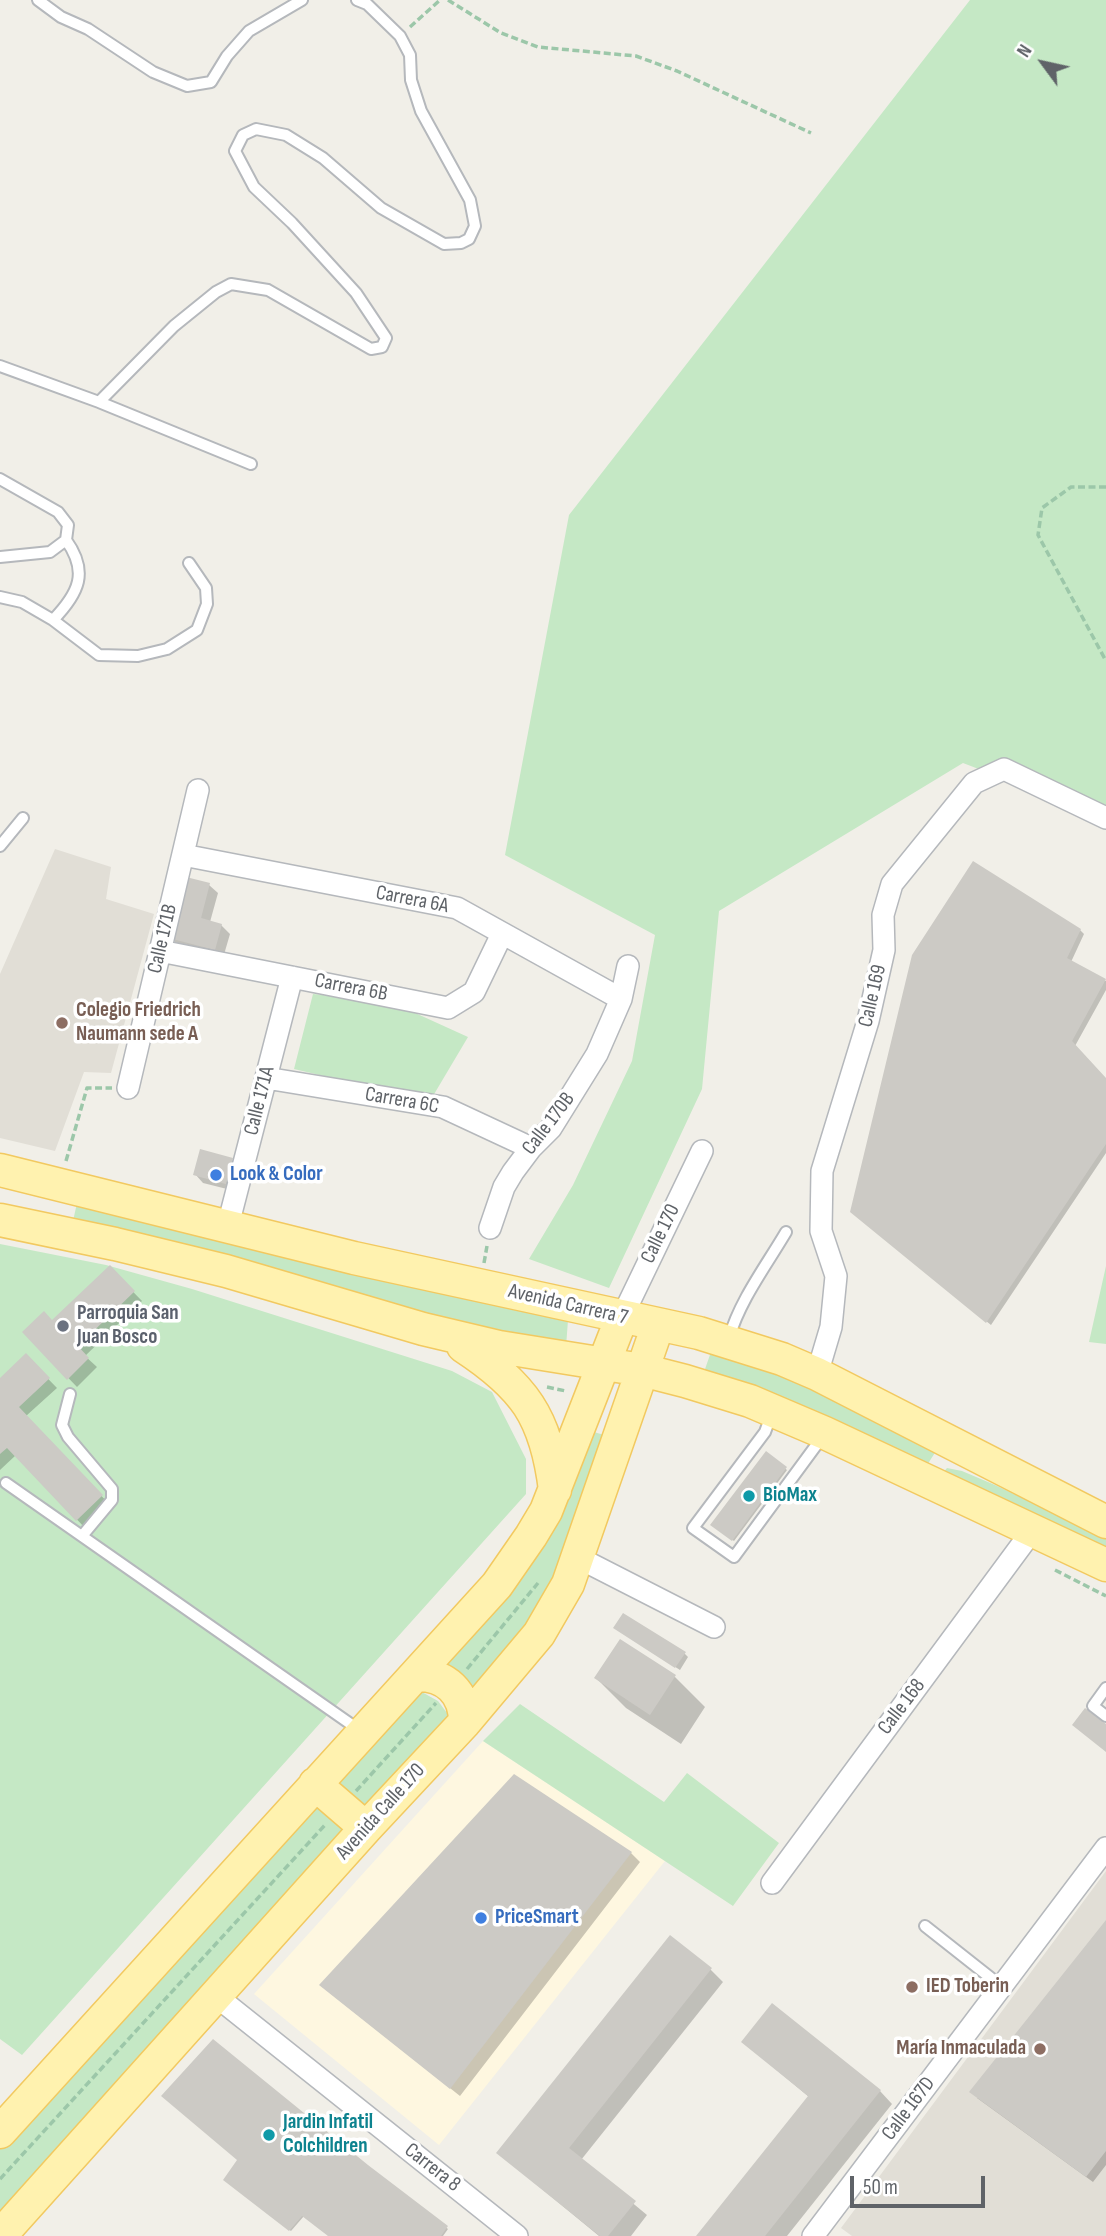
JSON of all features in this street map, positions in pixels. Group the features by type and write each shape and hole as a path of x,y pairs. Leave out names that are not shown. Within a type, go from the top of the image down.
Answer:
{"main road":[{"name":"Avenida Carrera 7","path":"0,1170 60,1177 354,1258 728,1341 817,1374 1106,1522"},
{"path":"49,1229 60,1177"},
{"path":"0,1220 226,1271 447,1335 551,1357 642,1370 750,1401 825,1433 1106,1564"},
{"path":"0,2132 497,1585 531,1536 555,1490 622,1317"},
{"name":"Avenida Calle 170","path":"0,2236 366,1828 465,1722 539,1634 562,1595 577,1557 658,1325"},
{"path":"447,1335 502,1373 518,1389 531,1408 546,1441 555,1490"},
{"path":"938,1486 937,1465 950,1453 964,1450"},
{"path":"416,1675 436,1677 452,1686 463,1703 465,1722"},
{"path":"315,1784 366,1828"}],"street":[{"name":"Calle 169","path":"817,1374 831,1327 836,1276 821,1231 822,1171 869,1021 884,950 883,915 892,884 974,783 1004,769 1106,818"},
{"name":"Calle 171B","path":"128,1088 198,790"},
{"name":"Carrera 6A","path":"183,855 457,908 621,999"},
{"name":"Carrera 6B","path":"160,951 448,1008 474,992 502,934"},
{"name":"Calle 170B","path":"490,1228 504,1186 531,1148 551,1129 597,1054 621,999 628,967"},
{"name":"Calle 171A","path":"228,1225 292,977"},
{"name":"Carrera 6C","path":"266,1078 443,1107 531,1148"},
{"name":"Calle 170","path":"622,1317 702,1151"},
{"name":"Calle 168","path":"772,1884 1032,1531"},
{"path":"577,1557 714,1627"},
{"name":"Calle 167D","path":"813,2236 1106,1847"},
{"name":"Carrera 8","path":"216,1996 517,2236"}],"lane":[{"path":"38,0 61,17 88,29 153,72 187,86 211,82 227,56 249,31 302,0"},
{"path":"99,402 174,326 216,292 231,284 268,290 371,349 382,347 386,338 356,293 292,223 254,187 235,151 243,135 256,129 286,135 323,158 381,208 444,244 461,243 469,239 475,226 470,200 421,111 411,80 411,55 400,36 367,4 357,0"},
{"path":"0,366 99,402 251,464"},
{"path":"0,479 58,512 68,525 66,540 77,555 80,579 67,605 53,620"},
{"path":"0,557 50,552 66,540"},
{"path":"0,597 22,603 53,620 99,655 138,656 167,649 197,630 207,604 206,588 189,563"},
{"path":"0,846 23,818"},
{"path":"728,1341 753,1286 786,1233"},
{"path":"70,1394 62,1425 68,1437 112,1489 113,1495 112,1500 82,1536"},
{"path":"773,1411 765,1432 693,1528 734,1557 825,1433"},
{"path":"6,1483 362,1732"},
{"path":"1106,1688 1093,1706 1106,1716"},
{"path":"925,1926 1001,1986"}],"path":[{"path":"400,36 440,0"},
{"path":"448,0 501,33 538,47 636,56 677,71 811,133"},
{"path":"1106,487 1071,487 1042,508 1038,535 1106,662"},
{"path":"60,1177 87,1088 128,1088"},
{"path":"480,1285 490,1228"},
{"path":"547,1387 572,1392"}],"shaded area":[{"name":"Colegio Friedrich Naumann sede A","path":"55,849 111,867 106,899 154,914 111,1073 84,1072 55,1151 0,1138 0,974"},
{"path":"483,1741 665,1861 439,2145 254,1994"},
{"name":"María Inmaculada","path":"1106,1871 1106,2236 852,2236 841,2228"}],"green space":[{"path":"970,0 1106,0 1106,818 963,763 719,911 702,1089 609,1288 529,1259 573,1185 632,1061 655,935 505,855 569,515"},
{"path":"313,994 391,1002 468,1037 430,1101 294,1069"},
{"path":"77,1203 568,1320 566,1347 493,1332 73,1221"},
{"path":"0,1244 106,1265 192,1289 452,1371 492,1392 526,1459 526,1494 22,2055 0,2039"},
{"path":"1106,1266 1106,1344 1089,1342"},
{"path":"712,1349 807,1383 936,1451 924,1470 704,1372"},
{"path":"583,1429 608,1436 544,1608 472,1695 437,1666"},
{"path":"947,1468 962,1471 995,1485 1106,1538 1106,1551 942,1474"},
{"path":"420,1691 438,1701 450,1717 366,1806 347,1803 334,1776"},
{"path":"520,1704 664,1802 687,1773 779,1843 733,1906 483,1741"},
{"path":"319,1802 339,1820 341,1836 0,2217 0,2149"}],"building":[{"path":"973,861 1081,929 1067,958 1106,979 1072,1041 1106,1078 1106,1144 986,1323 850,1212 912,955"},
{"path":"186,877 210,883 201,918 222,924 215,950 169,938"},
{"path":"200,1149 233,1158 226,1184 193,1175"},
{"name":"Parroquia San Juan Bosco","path":"110,1265 135,1291 78,1346 89,1358 67,1380 22,1332 44,1311 52,1320"},
{"path":"26,1353 50,1378 19,1407 103,1495 76,1521 7,1448 0,1454 0,1378"},
{"name":"BioMax","path":"766,1451 787,1467 732,1541 710,1525"},
{"path":"623,1613 686,1652 675,1668 613,1628"},
{"path":"620,1639 676,1675 650,1715 594,1678"},
{"path":"1085,1708 1106,1724 1106,1752 1072,1725"},
{"name":"PriceSmart","path":"514,1774 632,1852 450,2089 319,1985"},
{"path":"1106,1920 1106,2151 1086,2177 969,2092"},
{"path":"670,1935 712,1968 569,2148 636,2201 608,2236 600,2236 496,2153"},
{"path":"772,2003 881,2090 765,2236 696,2236 808,2096 741,2042"},
{"name":"Jardin Infatil Colchildren","path":"213,2039 448,2226 441,2236 328,2236 302,2216 289,2231 223,2180 237,2160 161,2096"}],"place":[{"name":"Colegio Friedrich Naumann sede A","path":"62,1023"},
{"name":"Look & Color","path":"216,1175"},
{"name":"Parroquia San Juan Bosco","path":"63,1326"},
{"name":"BioMax","path":"749,1496"},
{"name":"PriceSmart","path":"481,1918"},
{"name":"IED Toberin","path":"912,1987"},
{"name":"María Inmaculada","path":"1040,2049"},
{"name":"Jardin Infatil Colchildren","path":"269,2135"}]}
